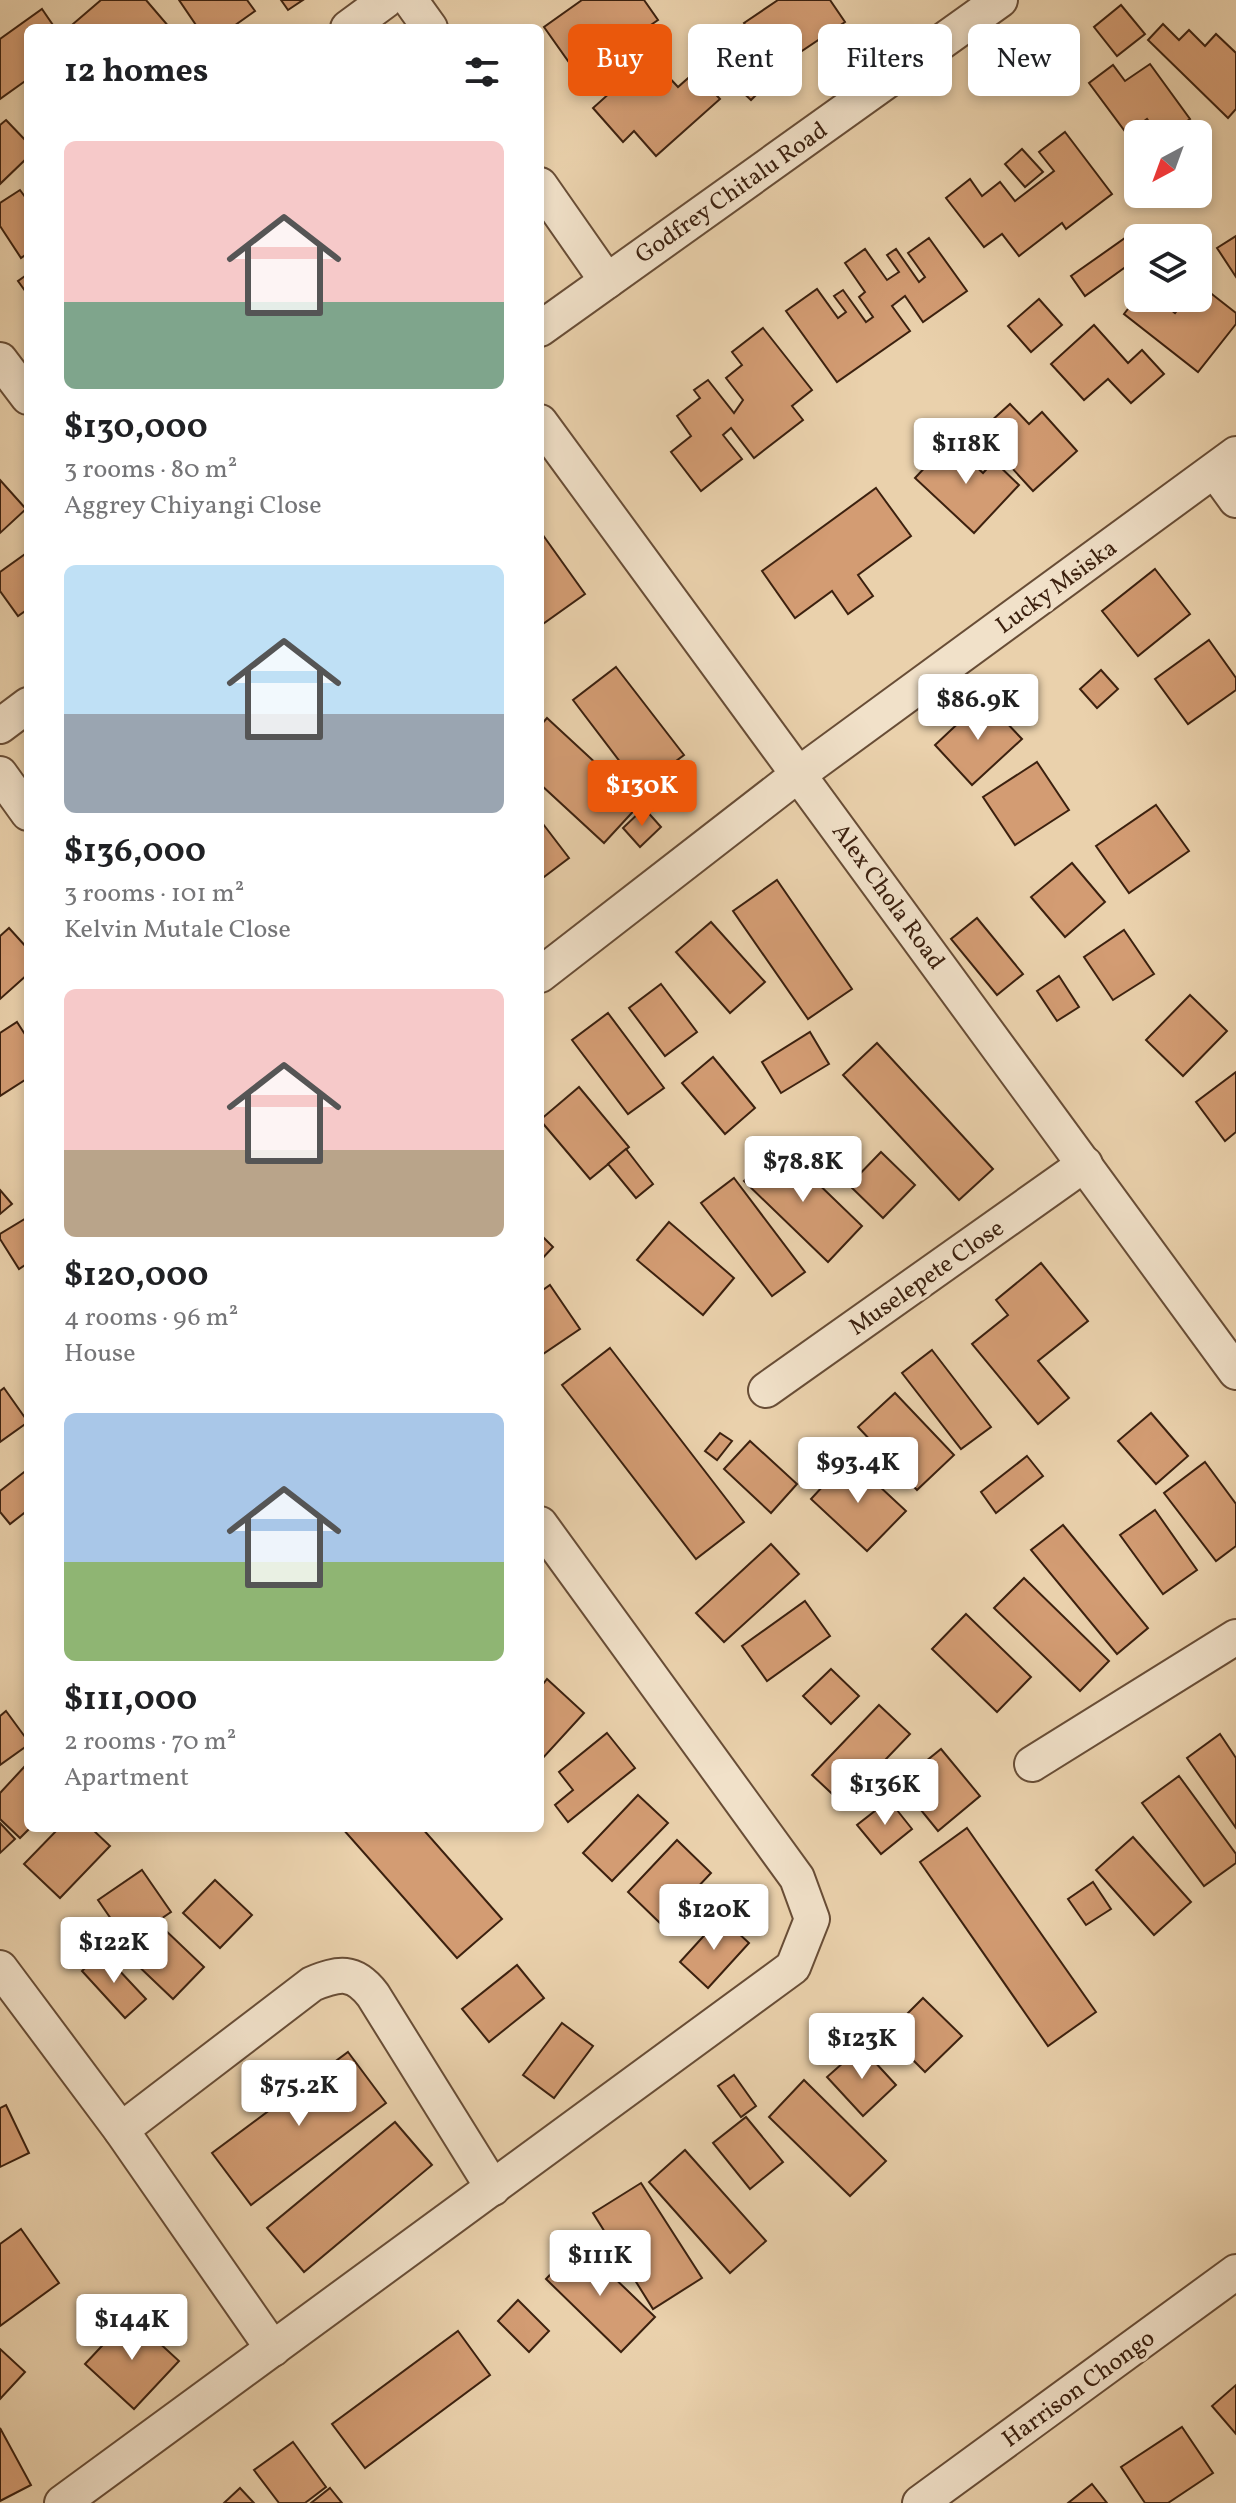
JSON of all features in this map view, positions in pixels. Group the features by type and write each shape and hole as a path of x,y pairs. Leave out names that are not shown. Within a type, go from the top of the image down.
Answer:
{"street":[{"path":"353,24 386,0"},
{"path":"410,0 427,24"},
{"name":"Godfrey Chitalu Road","path":"544,326 962,11 1000,0"},
{"path":"544,191 607,281"},
{"path":"0,360 24,392"},
{"name":"Alex Chola Road","path":"544,427 1236,1372"},
{"path":"1226,462 1236,500"},
{"name":"Lucky Msiska","path":"544,972 799,774 1226,462"},
{"path":"0,726 24,708"},
{"path":"0,774 24,807"},
{"name":"Muselepete Close","path":"766,1390 1085,1164"},
{"path":"62,2503 793,1967 812,1919 797,1878 544,1530"},
{"path":"1032,1764 1236,1637"},
{"path":"0,1968 121,2130 273,2349"},
{"path":"121,2130 312,1984 346,1975 363,1982 373,1995 493,2188"},
{"name":"Harrison Chongo","path":"920,2503 1236,2272"}],"building":[{"path":"101,0 146,0 167,24 73,24"},
{"path":"179,0 247,0 255,11 237,24 195,24"},
{"path":"281,0 303,0 288,10"},
{"path":"582,0 644,0 658,20 652,24 568,24 568,61 544,27"},
{"path":"778,0 830,0 845,22 818,24 818,40 802,51 802,24 744,23"},
{"path":"1121,5 1145,34 1117,56 1094,27"},
{"path":"42,9 52,24 24,24 24,82 0,99 0,39"},
{"path":"1163,24 1179,40 1189,30 1205,46 1216,34 1236,53 1236,109 1228,118 1148,40"},
{"path":"1150,64 1190,119 1124,120 1124,130 1089,83 1113,65 1125,81"},
{"path":"688,78 688,96 717,96 720,99 656,156 634,131 623,142 593,108 606,96 672,96 672,81 678,87"},
{"path":"6,120 24,139 24,161 0,184 0,125"},
{"path":"1065,132 1112,194 1066,229 1062,223 1019,256 1002,234 984,247 946,198 970,179 982,196 1000,182 1015,201 1054,171 1039,152"},
{"path":"1022,149 1043,172 1025,187 1005,164"},
{"path":"20,190 24,196 24,256 21,258 0,226 0,203"},
{"path":"1236,236 1236,277 1217,248"},
{"path":"929,238 967,291 923,322 905,296 892,306 910,331 837,382 786,311 817,289 838,318 846,312 834,296 843,290 866,322 873,317 859,297 865,292 845,263 865,249 887,280 899,272 887,255 896,249 919,282 925,277 908,253"},
{"path":"1124,239 1124,268 1085,296 1071,276"},
{"path":"1212,294 1236,313 1236,324 1198,372 1124,314 1212,312"},
{"path":"1039,299 1062,325 1031,352 1008,326"},
{"path":"1094,325 1128,363 1142,350 1164,374 1131,403 1108,379 1084,400 1051,364"},
{"path":"763,328 812,390 792,406 803,420 754,458 731,428 723,435 742,459 701,491 671,452 691,436 677,416 700,398 694,390 708,380 734,413 743,400 726,378 742,365 732,352"},
{"path":"1010,404 1029,424 1042,412 1077,451 1033,491 979,432"},
{"path":"949,442 983,473 994,461 1019,485 974,533 915,478"},
{"path":"0,480 24,507 24,511 0,533"},
{"path":"876,488 911,536 858,575 873,596 848,614 832,591 795,618 762,571"},
{"path":"544,537 585,594 544,623"},
{"path":"24,555 24,612 18,616 0,591 0,572"},
{"path":"1155,569 1190,614 1138,656 1102,611"},
{"path":"1209,640 1236,678 1236,690 1188,724 1155,679"},
{"path":"616,667 684,755 640,788 573,700"},
{"path":"1101,670 1118,689 1097,708 1080,689"},
{"path":"984,699 1022,739 972,785 935,745"},
{"path":"547,718 640,804 604,843 544,788 544,721"},
{"path":"1037,762 1069,810 1015,845 983,797"},
{"path":"1156,805 1189,851 1129,893 1096,846"},
{"path":"644,808 661,827 640,847 623,828"},
{"path":"544,825 569,858 544,877"},
{"path":"1072,863 1105,902 1065,937 1031,897"},
{"path":"777,880 852,989 808,1019 733,911"},
{"path":"977,918 1023,974 997,995 951,939"},
{"path":"711,922 765,982 730,1013 676,952"},
{"path":"9,928 24,945 24,978 0,999 0,936"},
{"path":"1124,930 1154,974 1113,1000 1084,957"},
{"path":"1059,976 1079,1007 1057,1021 1037,991"},
{"path":"661,984 697,1032 665,1056 629,1008"},
{"path":"1190,995 1227,1031 1183,1076 1146,1040"},
{"path":"608,1013 664,1088 628,1114 572,1040"},
{"path":"17,1022 24,1033 24,1081 0,1096 0,1033"},
{"path":"810,1032 829,1064 781,1093 762,1062"},
{"path":"877,1043 993,1169 959,1200 843,1075"},
{"path":"713,1057 755,1108 725,1134 682,1083"},
{"path":"1236,1072 1236,1132 1225,1141 1196,1102"},
{"path":"579,1087 629,1147 590,1179 544,1125 544,1117"},
{"path":"778,1145 862,1226 828,1262 744,1181"},
{"path":"626,1149 653,1184 636,1198 608,1164"},
{"path":"881,1152 915,1185 883,1218 849,1185"},
{"path":"734,1178 805,1272 772,1296 701,1203"},
{"path":"0,1190 12,1204 0,1214"},
{"path":"24,1219 24,1266 19,1269 0,1239 0,1234"},
{"path":"669,1222 734,1278 703,1315 637,1260"},
{"path":"544,1238 553,1247 544,1257"},
{"path":"1041,1263 1088,1321 1038,1361 1069,1398 1038,1424 972,1344 1008,1315 996,1300"},
{"path":"550,1285 580,1329 544,1353 544,1289"},
{"path":"610,1348 744,1522 696,1559 562,1385"},
{"path":"932,1350 991,1427 961,1449 902,1373"},
{"path":"4,1388 24,1416 24,1425 0,1442 0,1391"},
{"path":"895,1393 954,1455 917,1490 858,1427"},
{"path":"1151,1413 1188,1456 1156,1484 1118,1441"},
{"path":"720,1433 732,1441 717,1460 705,1451"},
{"path":"750,1441 797,1484 771,1513 724,1469"},
{"path":"1027,1456 1043,1476 996,1513 981,1492"},
{"path":"849,1458 906,1511 867,1551 811,1499"},
{"path":"1205,1462 1236,1504 1236,1546 1216,1561 1164,1493"},
{"path":"24,1472 24,1513 10,1524 0,1512 0,1491"},
{"path":"1155,1510 1197,1570 1163,1594 1120,1535"},
{"path":"1063,1525 1148,1628 1117,1654 1031,1550"},
{"path":"771,1544 799,1574 724,1642 696,1613"},
{"path":"1024,1578 1109,1661 1080,1691 994,1608"},
{"path":"805,1601 830,1636 767,1681 742,1646"},
{"path":"966,1614 1031,1677 997,1712 932,1649"},
{"path":"831,1669 859,1696 831,1724 803,1696"},
{"path":"547,1679 584,1713 544,1757 544,1683"},
{"path":"879,1705 910,1734 843,1804 812,1775"},
{"path":"6,1711 24,1736 24,1748 0,1765 0,1716"},
{"path":"607,1733 635,1768 568,1822 555,1805 573,1790 559,1772"},
{"path":"1220,1734 1236,1758 1236,1828 1187,1758"},
{"path":"941,1749 980,1796 938,1831 899,1783"},
{"path":"24,1767 26,1832 20,1838 0,1819 0,1793"},
{"path":"1179,1776 1236,1854 1236,1863 1204,1886 1142,1803"},
{"path":"638,1795 668,1823 612,1881 583,1853"},
{"path":"889,1800 912,1829 881,1854 857,1825"},
{"path":"0,1823 15,1839 0,1853"},
{"path":"967,1828 1096,2012 1048,2046 920,1862"},
{"path":"55,1832 95,1832 110,1846 60,1898 24,1864"},
{"path":"346,1832 426,1832 502,1919 457,1958"},
{"path":"1133,1837 1191,1902 1154,1935 1096,1870"},
{"path":"677,1840 711,1873 662,1925 628,1892"},
{"path":"142,1870 171,1912 127,1942 98,1900"},
{"path":"215,1880 252,1915 220,1948 183,1913"},
{"path":"1093,1882 1111,1909 1086,1925 1068,1899"},
{"path":"721,1917 749,1943 708,1988 680,1962"},
{"path":"162,1927 204,1967 173,1999 131,1959"},
{"path":"102,1952 146,1999 125,2018 82,1971"},
{"path":"517,1965 544,1998 489,2042 462,2009"},
{"path":"923,1998 962,2036 925,2072 887,2034"},
{"path":"562,2023 593,2046 554,2098 523,2075"},
{"path":"861,2047 896,2085 863,2116 827,2077"},
{"path":"348,2052 386,2103 251,2205 212,2153"},
{"path":"734,2075 756,2106 741,2117 718,2086"},
{"path":"804,2080 886,2161 850,2196 769,2117"},
{"path":"6,2105 29,2153 0,2167 0,2108"},
{"path":"746,2117 783,2162 750,2189 713,2143"},
{"path":"395,2122 432,2165 304,2272 267,2228"},
{"path":"685,2150 766,2241 730,2273 649,2182"},
{"path":"641,2183 702,2278 653,2309 593,2213"},
{"path":"21,2229 59,2283 0,2326 0,2244"},
{"path":"579,2244 655,2317 621,2352 546,2279"},
{"path":"518,2300 549,2331 529,2352 498,2321"},
{"path":"130,2316 179,2361 134,2409 85,2364"},
{"path":"458,2331 490,2375 365,2468 332,2424"},
{"path":"0,2349 25,2372 0,2399"},
{"path":"1236,2385 1236,2434 1212,2406"},
{"path":"1182,2427 1213,2473 1168,2503 1145,2503 1121,2467"},
{"path":"0,2428 31,2485 0,2501"},
{"path":"293,2442 326,2487 305,2503 279,2503 254,2470"},
{"path":"1092,2484 1107,2503 1068,2503"},
{"path":"240,2488 254,2503 224,2503"},
{"path":"330,2488 342,2503 311,2503"}]}
